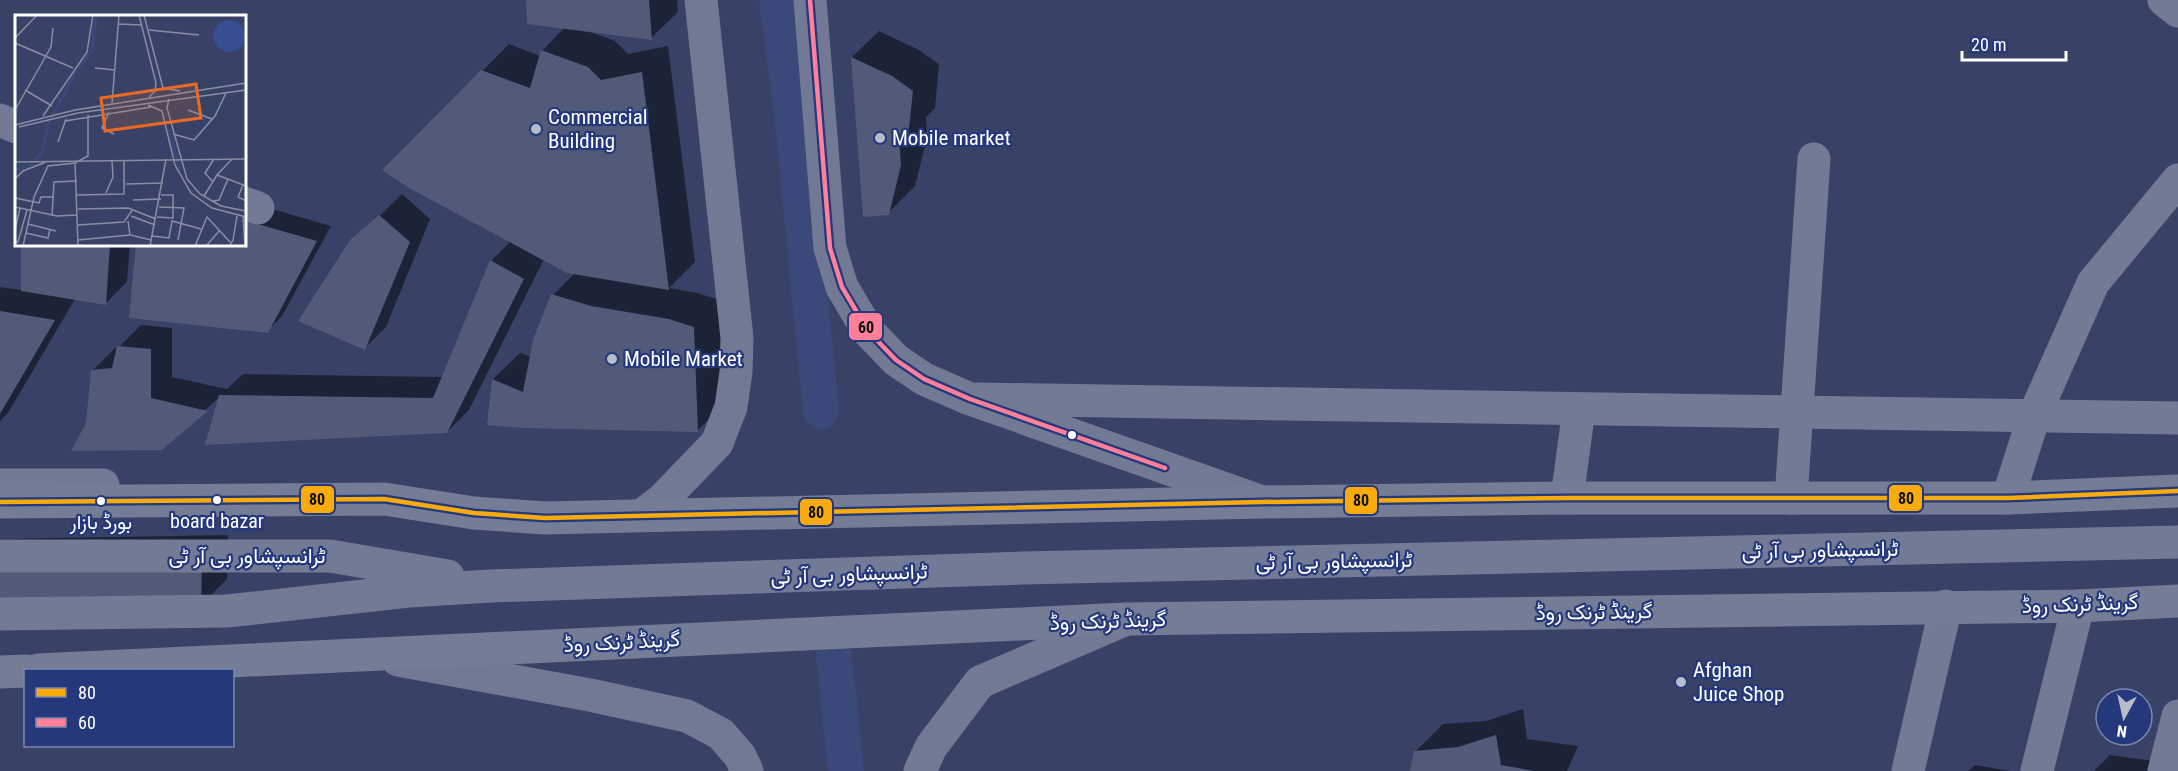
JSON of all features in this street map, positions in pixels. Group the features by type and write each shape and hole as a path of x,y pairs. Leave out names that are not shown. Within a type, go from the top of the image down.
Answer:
{"highway":[{"path":"0,502 384,499 474,513 545,518 663,497 740,513 1567,498 2008,498 2178,491"},
{"name":"گرینڈ ٹرنک روڈ","path":"59,669 1126,620 1946,606 2078,606 2178,601"},
{"path":"0,672 24,671"}],"main road":[{"path":"663,497 717,443 731,407 736,372 737,338 701,0"},
{"path":"810,0 830,248 843,287 868,331 896,360 924,379 970,399 1262,502"},
{"path":"920,771 930,747 980,682 1126,620"},
{"path":"367,654 590,695 687,716 721,734 740,756 747,771"}],"street":[{"path":"2164,0 2178,11"},
{"path":"1791,498 1814,159"},
{"path":"2008,498 2034,416 2093,284 2178,180"},
{"path":"970,399 2178,418"},
{"path":"1567,498 1579,409"},
{"path":"0,485 382,487"},
{"name":"ٹرانسپشاور بی آر ٹی","path":"0,614 227,611 409,591 491,586 1023,568 2178,542"},
{"name":"ٹرانسپشاور بی آر ٹی","path":"0,556 330,556 469,579 491,586"},
{"path":"1908,771 1946,606"},
{"path":"2037,771 2078,606"},
{"path":"2164,771 2178,716"}],"building":[{"path":"526,0 649,0 652,40 527,24"},
{"name":"Commercial Building","path":"541,50 588,67 601,80 642,72 669,290 567,273 409,188 382,170 481,70 530,88"},
{"name":"Mobile market","path":"851,57 892,76 913,91 908,137 899,139 901,165 889,215 863,217"},
{"path":"379,215 410,242 365,350 298,321 350,240"},
{"path":"246,221 317,241 268,333 129,318 136,246 246,246"},
{"path":"21,246 110,246 106,305 21,291"},
{"path":"490,260 524,279 447,433 205,445 219,395 433,398"},
{"name":"Mobile Market","path":"551,294 591,306 669,319 694,327 698,432 523,428 487,425 492,379 523,392 533,340"},
{"path":"0,311 55,320 0,414"},
{"path":"117,346 151,349 151,398 208,411 162,450 71,451 86,423 91,370 112,368"},
{"name":"بورڈ بازار","path":"202,561 201,607 0,609 0,564"},
{"path":"1496,735 1501,765 1534,771 1410,771 1414,751 1458,747"}],"waterway":[{"path":"777,0 792,113 821,411"},
{"path":"834,656 846,771"}],"transit line":[{"name":"60","path":"810,0 830,248 842,287 868,331 896,360 924,379 970,399 1165,468"},
{"name":"80","path":"0,502 384,499 474,513 545,518 1262,502 1567,498 2008,498 2178,491"}],"place":[{"name":"Commercial Building","path":"536,129"},
{"name":"Mobile market","path":"880,138"},
{"name":"Mobile Market","path":"612,359"},
{"name":"board bazar","path":"217,500"},
{"name":"بورڈ بازار","path":"101,501"},
{"name":"Afghan Juice Shop","path":"1681,682"}]}
